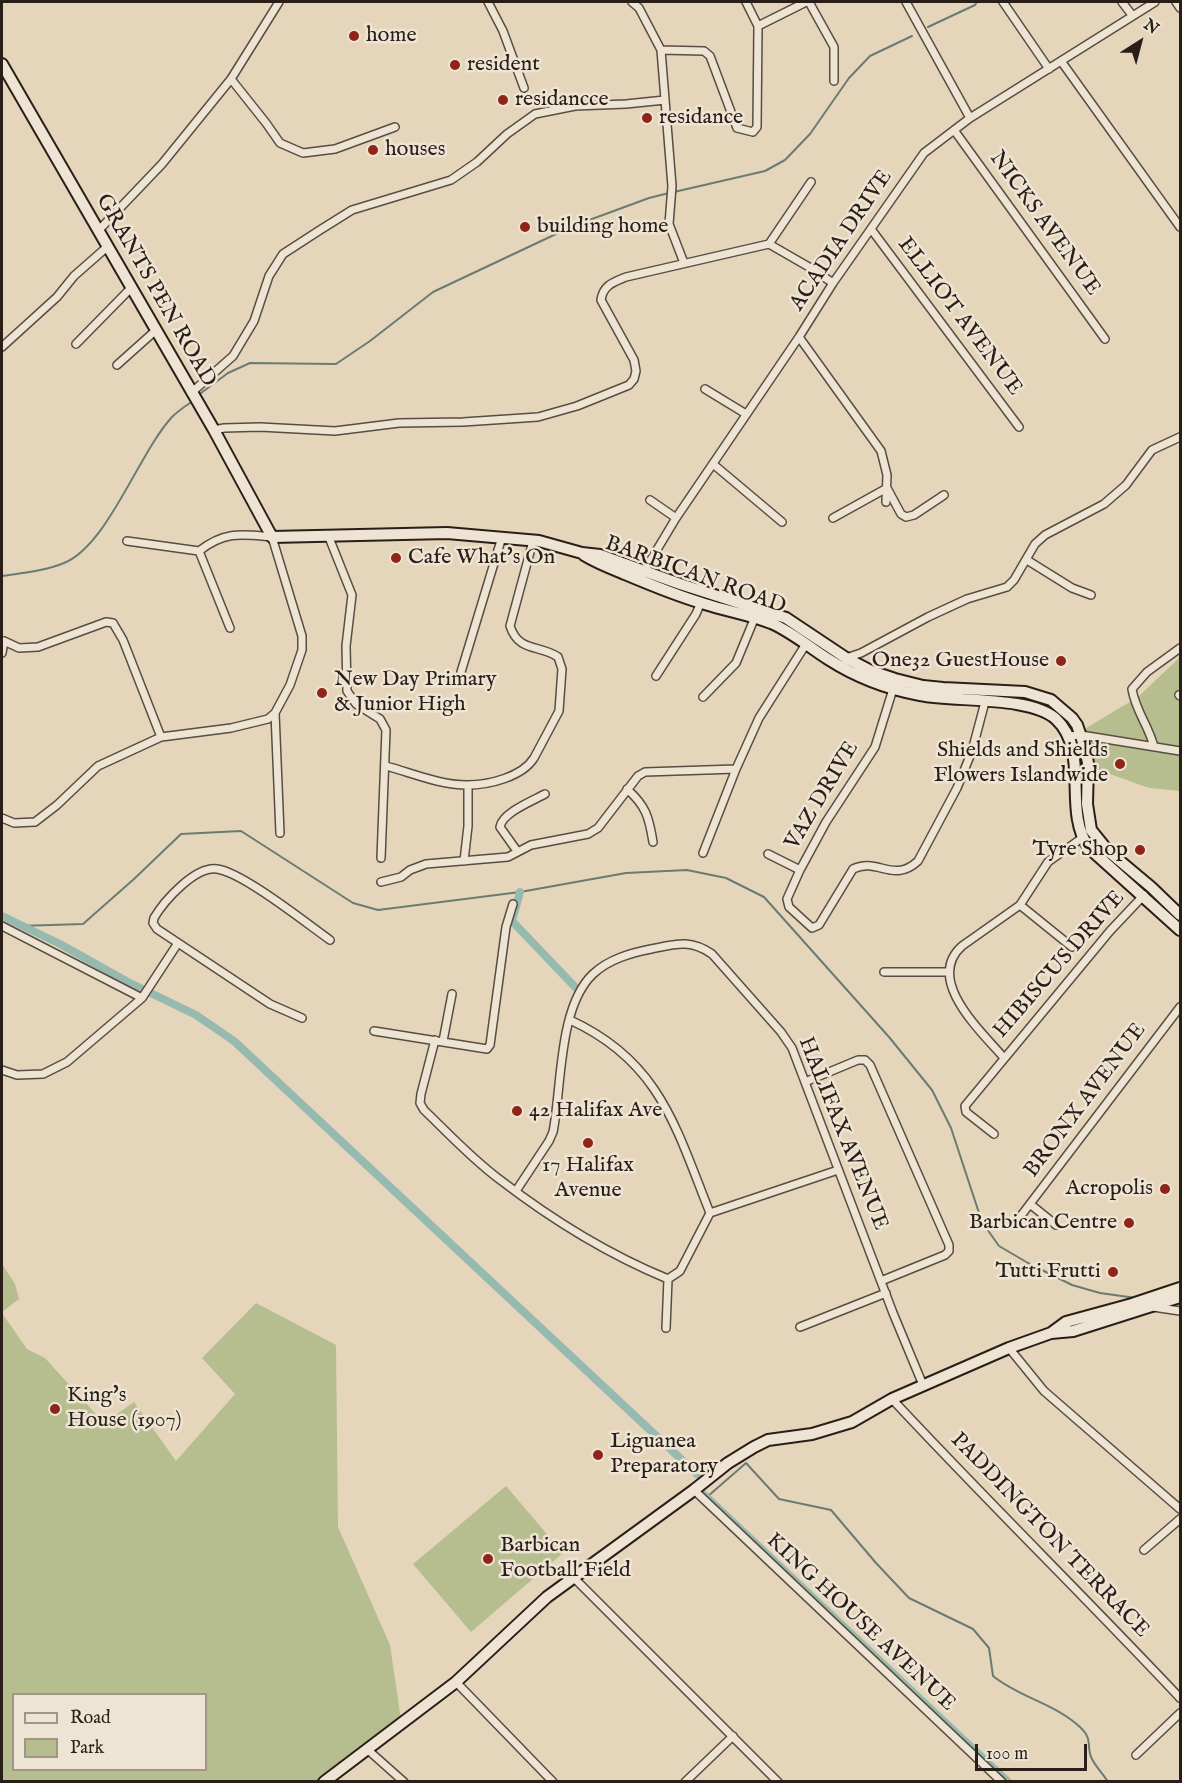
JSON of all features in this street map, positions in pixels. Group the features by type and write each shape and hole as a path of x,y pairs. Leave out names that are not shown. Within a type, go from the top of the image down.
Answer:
{"main road":[{"name":"GRANTS PEN ROAD","path":"2,64 214,430 272,537"},
{"name":"BARBICAN ROAD","path":"272,537 447,533 533,541 582,553 599,565 786,618 846,658 871,671 923,686 1025,692 1039,695 1063,709 1077,725 1081,735 1088,763 1087,804 1092,830 1108,851 1180,915"},
{"name":"BARBICAN ROAD","path":"642,576 701,602 755,617 790,632 861,678 893,689 921,695 1026,705 1041,709 1055,718 1068,736"},
{"path":"1068,736 1073,755 1077,814 1082,838 1089,848 1144,895 1180,930"},
{"path":"1051,1333 1066,1322 1132,1304 1180,1287"},
{"path":"324,1782 456,1682 547,1596 753,1447 768,1440 812,1434 852,1422 892,1399 1009,1348 1051,1333 1073,1331 1180,1297"}],"street":[{"path":"98,231 162,164 231,79 279,2"},
{"path":"491,2 524,88"},
{"path":"632,2 644,16 661,50 672,186 669,224 684,263"},
{"path":"661,50 704,51 710,56 737,128 753,132 757,127 758,26 746,2"},
{"path":"758,26 807,2 834,47 834,81"},
{"path":"906,2 970,118"},
{"path":"1003,2 1048,69"},
{"path":"1122,2 1132,15"},
{"name":"ACADIA DRIVE","path":"642,576 676,518 833,283 924,153 970,118 1155,2"},
{"path":"1176,2 1180,9"},
{"path":"1060,61 1180,227"},
{"path":"231,79 280,143 303,153 335,148 395,127"},
{"path":"191,393 233,356 254,321 269,276 284,254 352,210 452,180 535,114 575,106 665,100"},
{"name":"NICKS AVENUE","path":"954,130 1105,339"},
{"path":"214,430 260,427 335,431 399,423 464,422 538,417 577,406 629,385 636,371 634,360 601,300 604,290 610,283 626,277 769,244 811,182"},
{"name":"ELLIOT AVENUE","path":"871,229 1019,428"},
{"path":"769,244 833,283"},
{"path":"2,347 107,247"},
{"path":"76,344 131,288"},
{"path":"117,365 155,331"},
{"path":"799,337 881,451 885,462 886,502"},
{"path":"705,389 746,414"},
{"path":"846,658 968,599 1007,588 1027,560 1035,544 1045,535 1104,504 1126,485 1152,450 1180,437"},
{"path":"713,464 782,522"},
{"path":"887,488 901,514 906,517 914,515 944,495"},
{"path":"833,518 887,488"},
{"path":"650,500 676,518"},
{"path":"127,542 200,551 228,535 272,537 296,614 302,643 302,650 290,685 275,713 280,833"},
{"path":"328,535 352,595 346,646 347,690 352,700 380,718 384,724 387,742 381,858"},
{"path":"461,672 502,537"},
{"path":"386,766 438,780 468,785 514,776 529,765 559,711 562,669 558,657 525,645 512,634 510,626 533,541"},
{"path":"200,551 230,628"},
{"path":"1027,560 1072,588 1091,595"},
{"path":"656,676 696,614 701,602"},
{"path":"703,697 736,663 755,617"},
{"path":"2,653 3,638 19,648 38,647 106,622 113,623 123,640 161,737"},
{"path":"703,854 736,769 759,718 806,644"},
{"path":"1154,747 1151,734 1134,702 1132,688 1147,672 1180,648"},
{"path":"1167,659 1180,653"},
{"name":"VAZ DRIVE","path":"893,689 875,747 826,822 787,899 789,907 812,928 818,927 853,869 861,866 900,872 918,861 957,788 972,751 985,702"},
{"path":"2,818 14,823 35,822 98,766 161,737 259,722 275,713"},
{"path":"1068,736 1081,735 1180,751"},
{"path":"381,882 401,877 410,870 426,864 508,857 531,845 594,831 638,776 645,772 736,769"},
{"path":"464,861 468,826 468,785"},
{"path":"627,789 643,805 650,824 652,842"},
{"path":"517,851 500,827 501,821 507,815 545,794"},
{"path":"884,972 949,972 955,952 1020,905 1048,862 1082,838"},
{"path":"768,854 800,870"},
{"path":"302,1018 270,1004 178,943 153,923 156,915 184,883 198,873 215,868 235,874 330,940"},
{"name":"HIBISCUS DRIVE","path":"994,1134 966,1112 965,1106 1110,931 1144,895"},
{"path":"374,1031 487,1049 490,1045 506,927 513,904"},
{"path":"1020,905 1072,946"},
{"path":"2,926 142,998"},
{"name":"HALIFAX AVENUE","path":"516,1191 553,1132 566,1033 582,987 606,964 626,954 682,942 701,946 712,954 792,1048 923,1385"},
{"path":"2,1070 27,1076 44,1074 56,1068 108,1029 142,998 178,943"},
{"name":"HIBISCUS DRIVE","path":"949,972 951,988 957,1002 1004,1058"},
{"path":"452,994 420,1102 424,1110 498,1179 588,1240 631,1264 668,1279"},
{"name":"BRONX AVENUE","path":"1020,1217 1180,1007"},
{"path":"570,1020 604,1037 619,1048 638,1067 657,1092 670,1116 710,1213"},
{"path":"805,1082 858,1060 865,1060 870,1065 950,1245 945,1255 881,1281"},
{"path":"668,1279 680,1271 710,1213 838,1170"},
{"path":"1030,1204 1056,1225"},
{"path":"666,1328 668,1279"},
{"path":"800,1327 886,1293"},
{"path":"1154,1307 1180,1311"},
{"path":"1009,1348 1044,1391 1180,1509"},
{"name":"PADDINGTON TERRACE","path":"892,1399 976,1489 1017,1527 1180,1698"},
{"name":"KING HOUSE AVENUE","path":"694,1490 1002,1782"},
{"path":"1144,1550 1180,1519"},
{"path":"574,1578 778,1782"},
{"path":"456,1682 553,1782"},
{"path":"1136,1755 1180,1713"},
{"path":"685,1782 733,1736"},
{"path":"368,1750 404,1782"}],"green space":[{"path":"1180,657 1180,791 1149,788 1093,768 1083,730 1138,697"},
{"path":"2,1264 15,1284 19,1299 2,1312"},
{"path":"256,1303 336,1345 338,1527 390,1645 401,1720 316,1781 2,1781 2,1313 27,1349 45,1358 104,1423 134,1402 176,1461 235,1394 202,1358"},
{"name":"Barbican Football Field","path":"506,1486 563,1553 471,1632 413,1564"}],"waterway":[{"path":"928,27 977,2"},
{"path":"674,192 765,171 785,160 810,134 849,78 870,56 912,36"},
{"path":"197,396 228,373 250,363 336,364 433,292 573,226 669,193"},
{"path":"2,576 49,568 64,563 80,553 109,519 159,433 172,417 190,403"},
{"path":"19,926 83,924 181,834 241,831 353,903 378,910 520,892 626,873 687,870 726,878 764,897 889,1037 932,1090 951,1128 982,1222 999,1246 1072,1285 1100,1293 1136,1298"},
{"path":"520,892 512,921 576,988"},
{"path":"2,916 196,1015 234,1041 697,1474"},
{"path":"707,1497 746,1463 779,1499 831,1510 909,1598 973,1629 989,1648 993,1676 1061,1713 1082,1729 1087,1737 1092,1759 1108,1782"},
{"path":"702,1493 1008,1782"}],"place":[{"name":"home","path":"354,36"},
{"name":"resident","path":"455,65"},
{"name":"residancce","path":"503,100"},
{"name":"residance","path":"647,118"},
{"name":"houses","path":"373,150"},
{"name":"building home","path":"525,227"},
{"name":"Cafe What's On","path":"396,558"},
{"name":"One32 GuestHouse","path":"1061,661"},
{"name":"New Day Primary & Junior High","path":"322,693"},
{"name":"Shields and Shields Flowers Islandwide","path":"1120,764"},
{"name":"Tyre Shop","path":"1140,850"},
{"name":"42 Halifax Ave","path":"517,1111"},
{"name":"17 Halifax Avenue","path":"588,1143"},
{"name":"Acropolis","path":"1165,1189"},
{"name":"Barbican Centre","path":"1129,1223"},
{"name":"Tutti Frutti","path":"1113,1272"},
{"name":"King's House (1907)","path":"55,1409"},
{"name":"Liguanea Preparatory","path":"598,1455"},
{"name":"Barbican Football Field","path":"488,1559"}]}
